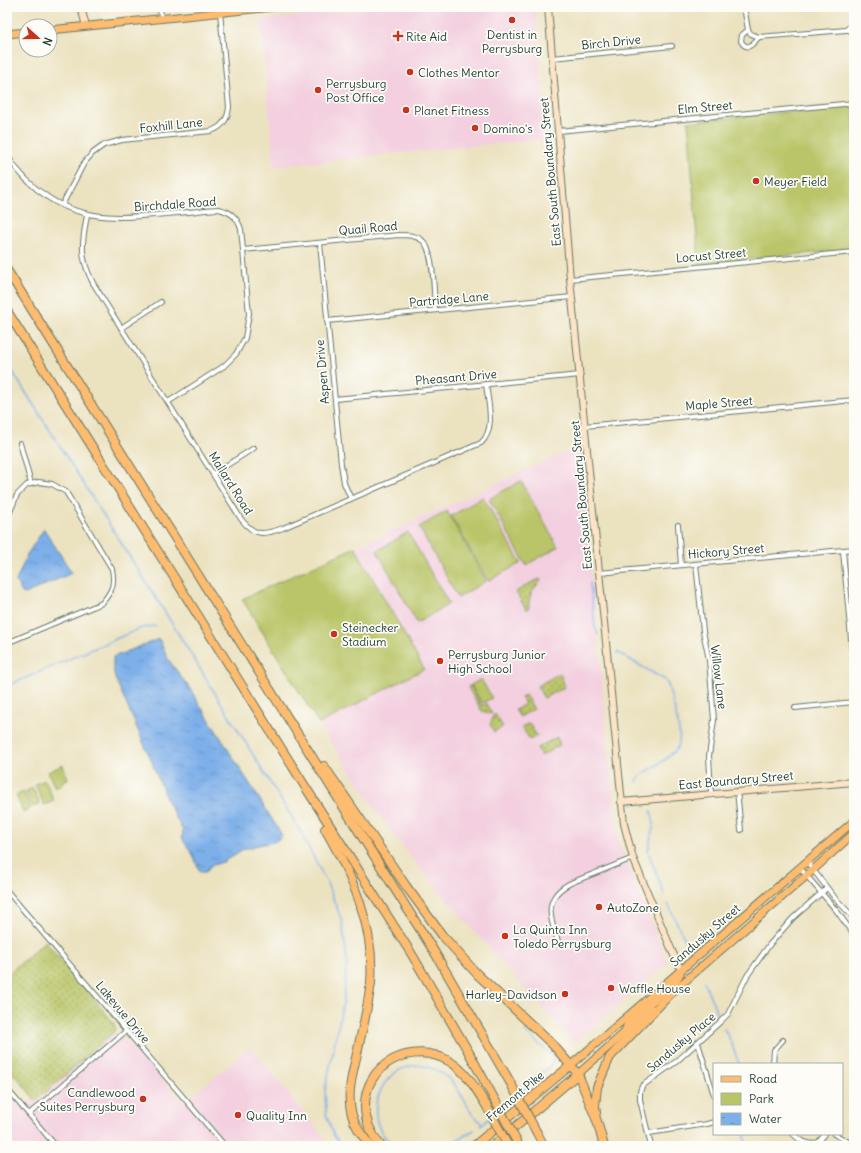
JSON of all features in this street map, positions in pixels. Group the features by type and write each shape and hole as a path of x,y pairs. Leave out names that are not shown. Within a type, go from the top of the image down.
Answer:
{"highway":[{"path":"7,270 435,953 510,1082 544,1146"},
{"path":"7,311 415,960 465,1044 519,1146"},
{"path":"270,690 406,886 442,935 477,974 553,1045 571,1064 578,1074 597,1121 604,1146"},
{"path":"318,807 324,826 335,846 362,906 370,938 372,953 371,984 352,1076 350,1102 351,1113 355,1124 360,1133 371,1146"},
{"path":"597,1121 597,1088 610,1057 674,990"},
{"path":"381,1146 371,1131 367,1121 366,1098 370,1084 378,1071 392,1060 406,1054 421,1053 436,1056 450,1062 462,1071 470,1080 486,1105 508,1146"},
{"name":"Fremont Pike","path":"476,1144 571,1064"},
{"name":"Fremont Pike","path":"493,1146 578,1074"},
{"path":"468,1146 476,1144"}],"main road":[{"path":"58,29 273,7"},
{"path":"7,34 18,33"},
{"name":"Sandusky Street","path":"571,1064 854,821"},
{"name":"Sandusky Street","path":"578,1074 621,1035 807,876 854,833"},
{"path":"621,1035 630,1020 680,977 681,970"}],"street":[{"path":"80,7 84,15 86,26"},
{"path":"160,7 161,18"},
{"name":"East South Boundary Street","path":"548,7 570,279 621,802 626,835 633,858 681,970"},
{"path":"744,7 748,30 751,34 759,37 846,30 854,34"},
{"name":"Foxhill Lane","path":"62,205 84,163 93,153 104,145 122,140 212,131 219,128 225,122 230,107 220,12"},
{"path":"846,30 854,22"},
{"path":"748,30 740,38 740,42 743,45 747,47 751,46 759,37"},
{"name":"Birch Drive","path":"552,58 672,46"},
{"name":"Elm Street","path":"558,131 854,103"},
{"name":"Birchdale Road","path":"7,155 18,171 34,187 52,200 87,215 122,218 214,209 223,210 231,214 238,221 241,229 249,314 247,330 241,346 236,354 224,366 168,402"},
{"name":"Mallard Road","path":"87,215 82,249 85,266 92,283 246,525 251,530 258,533 278,530 481,443 487,437 490,428 486,384"},
{"name":"Quail Road","path":"243,250 399,235 414,236 425,243 430,254 435,310"},
{"name":"Aspen Drive","path":"320,242 334,399 343,475 351,499"},
{"name":"Locust Street","path":"570,279 854,252"},
{"name":"Partridge Lane","path":"327,321 572,297"},
{"path":"121,328 161,302"},
{"name":"Pheasant Drive","path":"334,399 580,375"},
{"name":"Maple Street","path":"585,426 854,400"},
{"path":"20,443 31,484"},
{"path":"213,474 254,448"},
{"path":"7,519 17,495 27,485 39,482 52,484 66,492 112,569 114,579 111,591 102,603 7,643"},
{"path":"678,525 681,565"},
{"name":"Hickory Street","path":"599,573 854,549"},
{"path":"843,550 854,672"},
{"name":"Willow Lane","path":"696,564 703,631 709,660 714,720 709,756 711,793"},
{"path":"795,708 854,702"},
{"name":"East Boundary Street","path":"621,802 711,793 854,782"},
{"path":"737,791 741,830"},
{"path":"558,941 553,928 550,913 552,901 557,892 564,886 633,858"},
{"path":"807,862 827,888 854,918"},
{"path":"800,868 836,910 854,935"},
{"name":"Sandusky Place","path":"651,1146 640,1100 641,1088 677,1061 728,1014 747,976 782,929 827,888"},
{"name":"Lakevue Drive","path":"7,891 225,1146"},
{"path":"29,1114 126,1031"},
{"path":"773,1063 774,1050 783,1040"},
{"path":"698,1043 713,1091"},
{"path":"7,1089 56,1146"},
{"path":"649,1133 713,1122"},
{"path":"795,1135 802,1141 813,1143 818,1142 824,1135"},
{"path":"836,1135 854,1145"}],"shaded area":[{"path":"383,7 535,7 547,139 379,155 274,167 261,20"},
{"name":"Perrysburg Junior High School","path":"579,446 616,827 620,846 668,963 574,1043 434,886 388,828 319,724 242,599"},
{"path":"113,1033 128,1041 183,1103 251,1047 331,1146 7,1146 7,1099 36,1101"}],"green space":[{"path":"854,105 854,249 699,264 688,122"},
{"path":"521,481 558,547 526,565 489,499"},
{"path":"483,497 521,563 488,581 451,516"},
{"path":"447,511 486,581 458,598 419,527"},
{"path":"408,532 449,604 417,623 377,551"},
{"name":"Steinecker Stadium","path":"355,547 424,669 319,724 242,599"},
{"path":"540,579 541,581 536,586 529,600 529,608 526,610 516,592 528,584"},
{"path":"560,673 565,687 544,698 537,686"},
{"path":"481,679 492,698 482,703 471,685"},
{"path":"470,685 482,706 486,703 492,714 482,711 468,688"},
{"path":"525,695 534,709 520,717 515,710 525,704 521,697"},
{"path":"495,714 503,727 494,732 490,725"},
{"path":"529,723 537,736 530,740 522,727"},
{"path":"557,737 560,745 541,756 537,748"},
{"path":"63,765 68,779 62,781 63,784 55,788 48,772"},
{"path":"45,780 54,801 44,805 35,784"},
{"path":"33,788 40,804 33,807 26,791"},
{"path":"24,792 31,808 23,812 16,795"},
{"path":"45,941 113,1022 115,1029 113,1033 36,1101 17,1077 7,1070 7,975"}],"water":[{"path":"44,529 72,573 25,594 22,593 16,581 28,553"},
{"path":"159,639 168,659 190,689 282,835 274,842 245,848 223,862 210,866 206,872 200,872 192,853 184,842 182,837 183,831 168,803 115,678 113,657"}],"waterway":[{"path":"7,363 168,617 299,829 326,881 342,921 347,961 343,1003 325,1090 326,1114 333,1134 342,1146"},
{"path":"579,452 584,513"},
{"path":"590,583 595,627 598,635"},
{"path":"7,686 141,628 155,626"},
{"path":"617,652 665,680 668,685 677,717 679,735 677,748 666,759 641,775 637,782"},
{"path":"651,811 654,823 648,851 664,894"},
{"path":"668,904 690,951"},
{"path":"704,982 719,1017"},
{"path":"724,1029 731,1042 739,1063"},
{"path":"520,1093 550,1066 554,1060 553,1056 527,1034 525,1031 526,1030"},
{"path":"396,1146 383,1134 376,1119 377,1103 382,1088 392,1075 406,1067 422,1066 440,1072 446,1076 455,1085 472,1113 482,1124"},
{"path":"503,1107 516,1097"},
{"path":"481,1125 489,1119"},
{"path":"447,1146 474,1130"},
{"path":"745,1135 746,1146"}],"place":[{"name":"Dentist in Perrysburg","path":"512,20"},
{"name":"Rite Aid","path":"398,36"},
{"name":"Clothes Mentor","path":"410,72"},
{"name":"Perrysburg Post Office","path":"318,90"},
{"name":"Planet Fitness","path":"406,110"},
{"name":"Domino's","path":"475,128"},
{"name":"Meyer Field","path":"756,181"},
{"name":"Steinecker Stadium","path":"334,634"},
{"name":"Perrysburg Junior High School","path":"440,661"},
{"name":"AutoZone","path":"599,907"},
{"name":"La Quinta Inn Toledo Perrysburg","path":"505,936"},
{"name":"Waffle House","path":"611,988"},
{"name":"Harley-Davidson","path":"565,994"},
{"name":"Candlewood Suites Perrysburg","path":"143,1099"},
{"name":"Quality Inn","path":"238,1115"}]}
